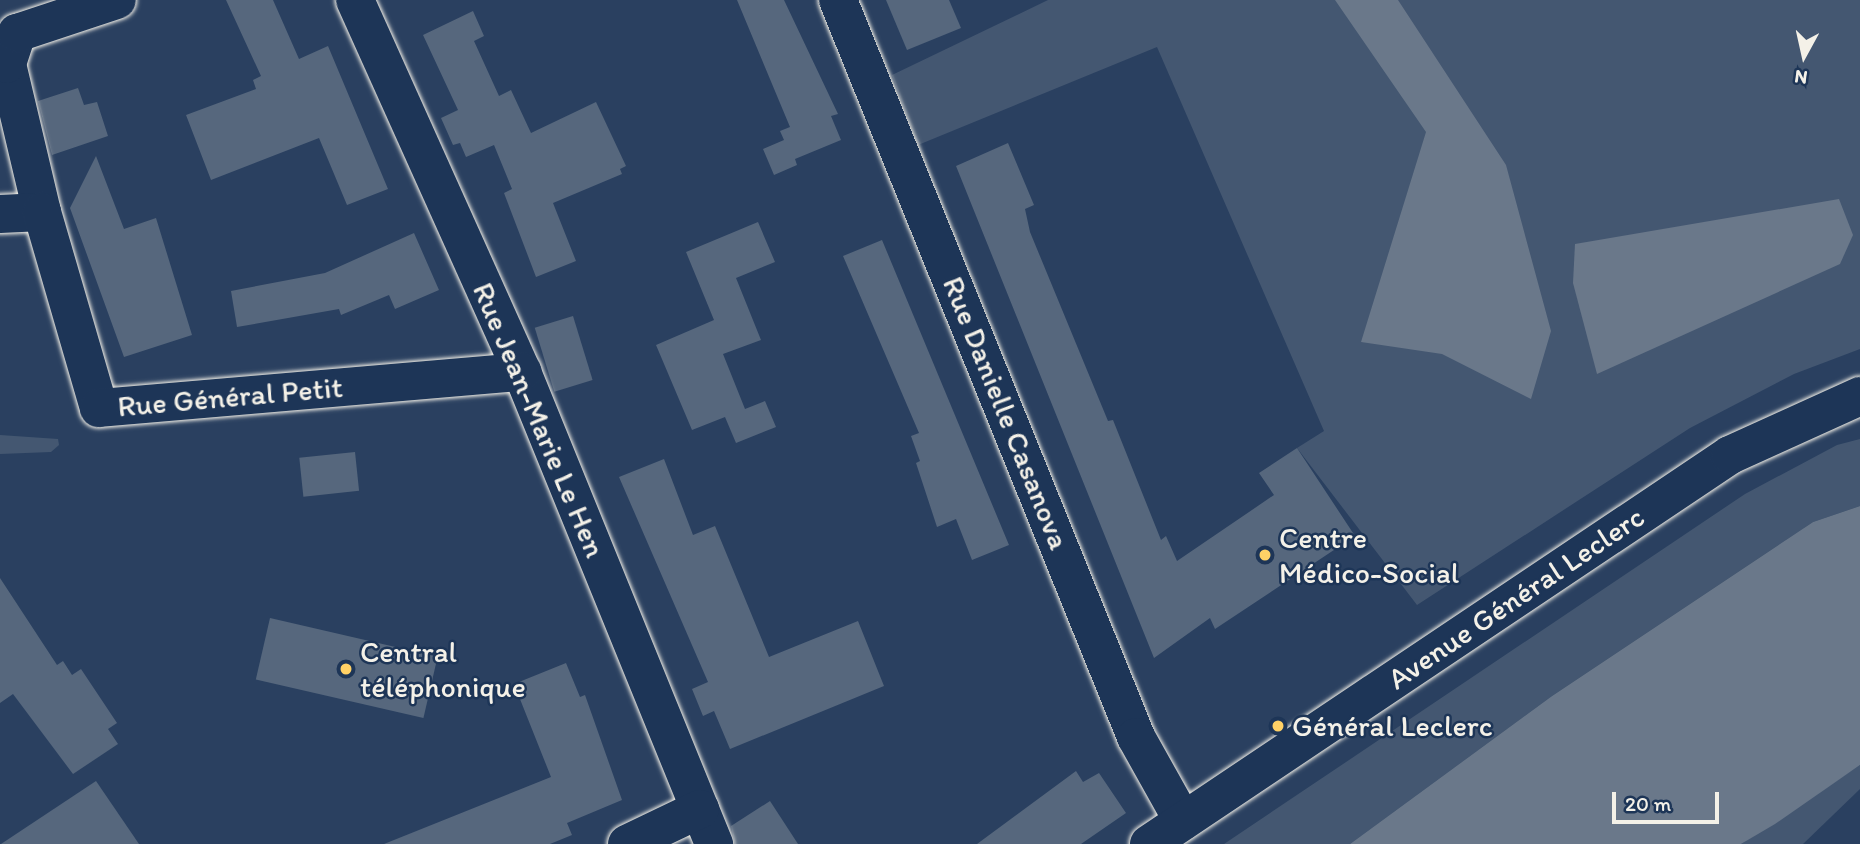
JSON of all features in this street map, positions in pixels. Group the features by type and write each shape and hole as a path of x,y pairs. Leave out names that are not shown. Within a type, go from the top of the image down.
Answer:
{"street":[{"name":"Rue Général Petit","path":"117,0 17,33 7,64 42,212 99,408 522,372"},
{"name":"Rue Jean-Marie Le Hen","path":"355,0 522,372 714,844"},
{"name":"Rue Danielle Casanova","path":"838,0 1136,737 1183,821"},
{"path":"0,214 42,212"},
{"name":"Avenue Général Leclerc","path":"1149,844 1730,455 1860,396"},
{"path":"627,844 700,809"}],"shaded area":[{"path":"1048,0 1860,0 1860,349 1794,374 1690,428 1417,605 1297,448 1324,431 1157,47 918,145 892,75"},
{"path":"1335,0 1398,0 1506,165 1551,331 1531,399 1442,354 1361,342 1426,132"},
{"path":"1839,199 1853,235 1840,264 1597,374 1573,283 1575,244"},
{"path":"0,435 58,439 59,445 51,452 0,454"},
{"path":"1860,439 1860,506 1813,522 1552,696 1350,844 1224,844 1745,494 1837,445"},
{"path":"1860,506 1860,765 1775,824 1741,844 1350,844 1552,696 1813,522"},
{"path":"1860,765 1860,789 1803,844 1741,844"}],"building":[{"path":"226,0 273,0 299,59 328,46 388,189 347,205 319,138 211,180 186,115 256,89 253,80 261,76"},
{"path":"737,0 784,0 838,114 831,116 841,140 795,159 797,165 774,175 763,149 784,140 780,131 790,127"},
{"path":"886,0 949,0 961,28 907,50"},
{"path":"473,11 484,36 474,41 499,96 511,90 531,133 596,102 626,166 620,169 622,174 553,203 576,261 536,277 504,193 512,189 494,145 466,157 460,143 453,145 441,118 458,110 423,35"},
{"path":"78,88 84,105 97,102 108,136 52,155 38,101"},
{"path":"1008,143 1034,205 1025,209 1030,232 1108,421 1113,420 1161,540 1166,536 1177,561 1274,495 1259,473 1297,448 1355,536 1215,629 1210,618 1154,658 956,166"},
{"path":"96,156 124,229 156,218 192,335 124,357 70,208"},
{"path":"758,222 775,262 736,278 761,340 723,354 745,409 765,401 776,427 736,443 725,417 692,430 656,345 714,320 686,252"},
{"path":"414,233 439,290 395,309 389,295 341,315 339,309 237,327 231,291 325,273"},
{"path":"882,240 1009,545 972,560 956,519 937,527 916,463 920,461 911,436 919,433 843,256"},
{"path":"573,316 593,380 554,392 535,328"},
{"path":"355,452 359,491 303,497 299,458"},
{"path":"664,459 693,535 715,526 769,657 858,621 884,686 730,749 714,711 703,716 692,689 708,682 619,477"},
{"path":"0,578 57,665 63,661 72,675 81,669 117,723 108,729 118,744 73,774 13,694 0,703"},
{"name":"Central téléphonique","path":"270,618 438,657 423,718 256,679"},
{"path":"566,663 580,697 585,695 622,800 567,823 572,835 550,844 384,844 551,777 514,684"},
{"path":"1076,771 1083,782 1099,773 1126,813 1081,844 977,844"},
{"path":"96,781 139,844 1,844"},
{"path":"770,801 798,844 735,844 731,826"}],"place":[{"name":"Centre Médico-Social","path":"1265,555"},
{"name":"Central téléphonique","path":"346,669"},
{"name":"Général Leclerc","path":"1278,726"}]}
